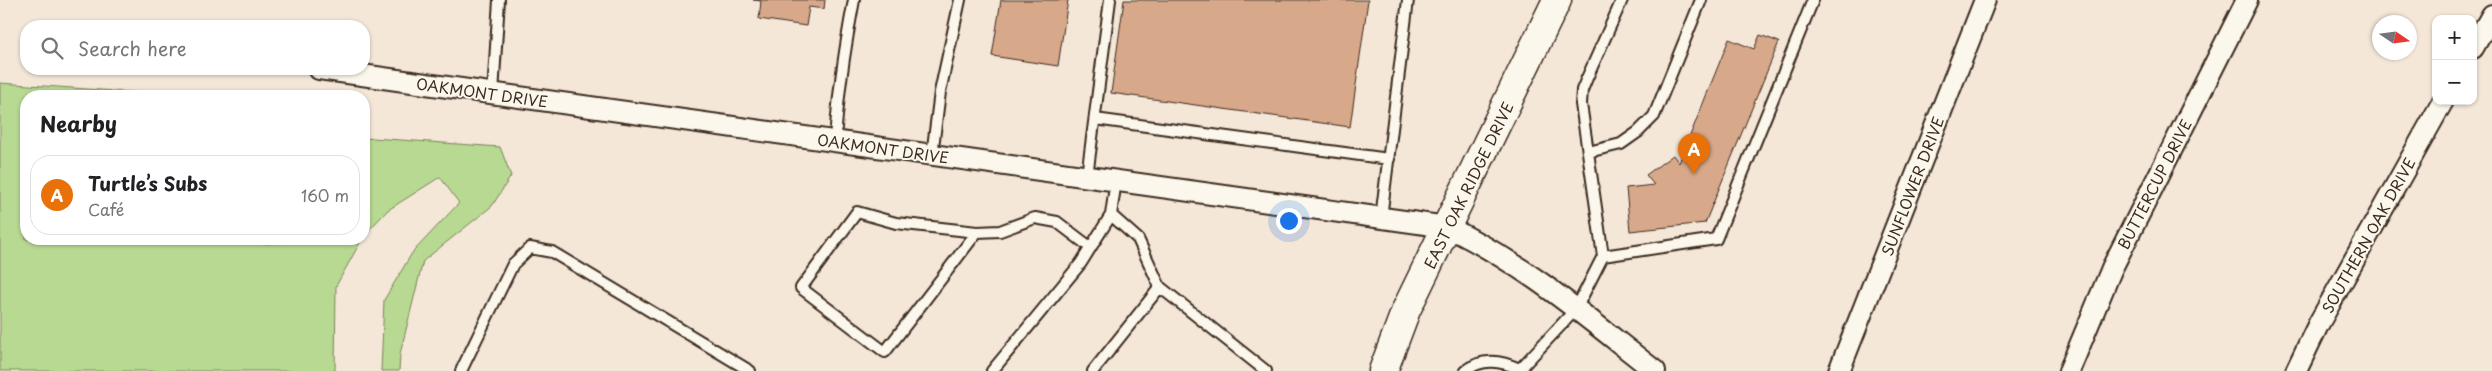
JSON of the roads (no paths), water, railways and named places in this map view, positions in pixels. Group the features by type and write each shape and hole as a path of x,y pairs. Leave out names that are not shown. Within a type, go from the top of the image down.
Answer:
{"main road":[{"name":"EAST OAK RIDGE DRIVE","path":"1383,371 1406,310 1557,0"}],"street":[{"name":"SUNFLOWER DRIVE","path":"1839,371 1985,0"},
{"name":"BUTTERCUP DRIVE","path":"2068,371 2112,268 2247,0"},
{"path":"2477,41 2492,15"},
{"name":"OAKMONT DRIVE","path":"362,75 1447,227 1483,244 1517,265 1655,371"},
{"name":"SOUTHERN OAK DRIVE","path":"2296,371 2319,323 2441,105"}],"lane":[{"path":"493,93 499,0"},
{"path":"836,141 842,73 854,0"},
{"path":"932,155 940,92 960,0"},
{"path":"1087,176 1110,0"},
{"path":"1382,218 1408,0"},
{"path":"1465,371 1482,361 1502,362 1521,370 1576,309 1603,256 1581,104 1582,90 1622,0"},
{"path":"1588,152 1621,144 1638,132 1654,116 1701,0"},
{"path":"1603,256 1716,240 1812,0"},
{"path":"1094,119 1389,159"},
{"path":"992,371 1081,263 1111,215 1116,180"},
{"path":"977,232 885,352 801,288 857,212 896,223 977,232 1000,231 1035,218 1057,222 1090,247"},
{"path":"1111,215 1138,239 1160,287 1266,371"},
{"path":"460,371 513,264 530,248 552,252 750,371"},
{"path":"1093,371 1160,287"}],"place":[{"name":"Turtle’s Subs","path":"1694,174"}]}
